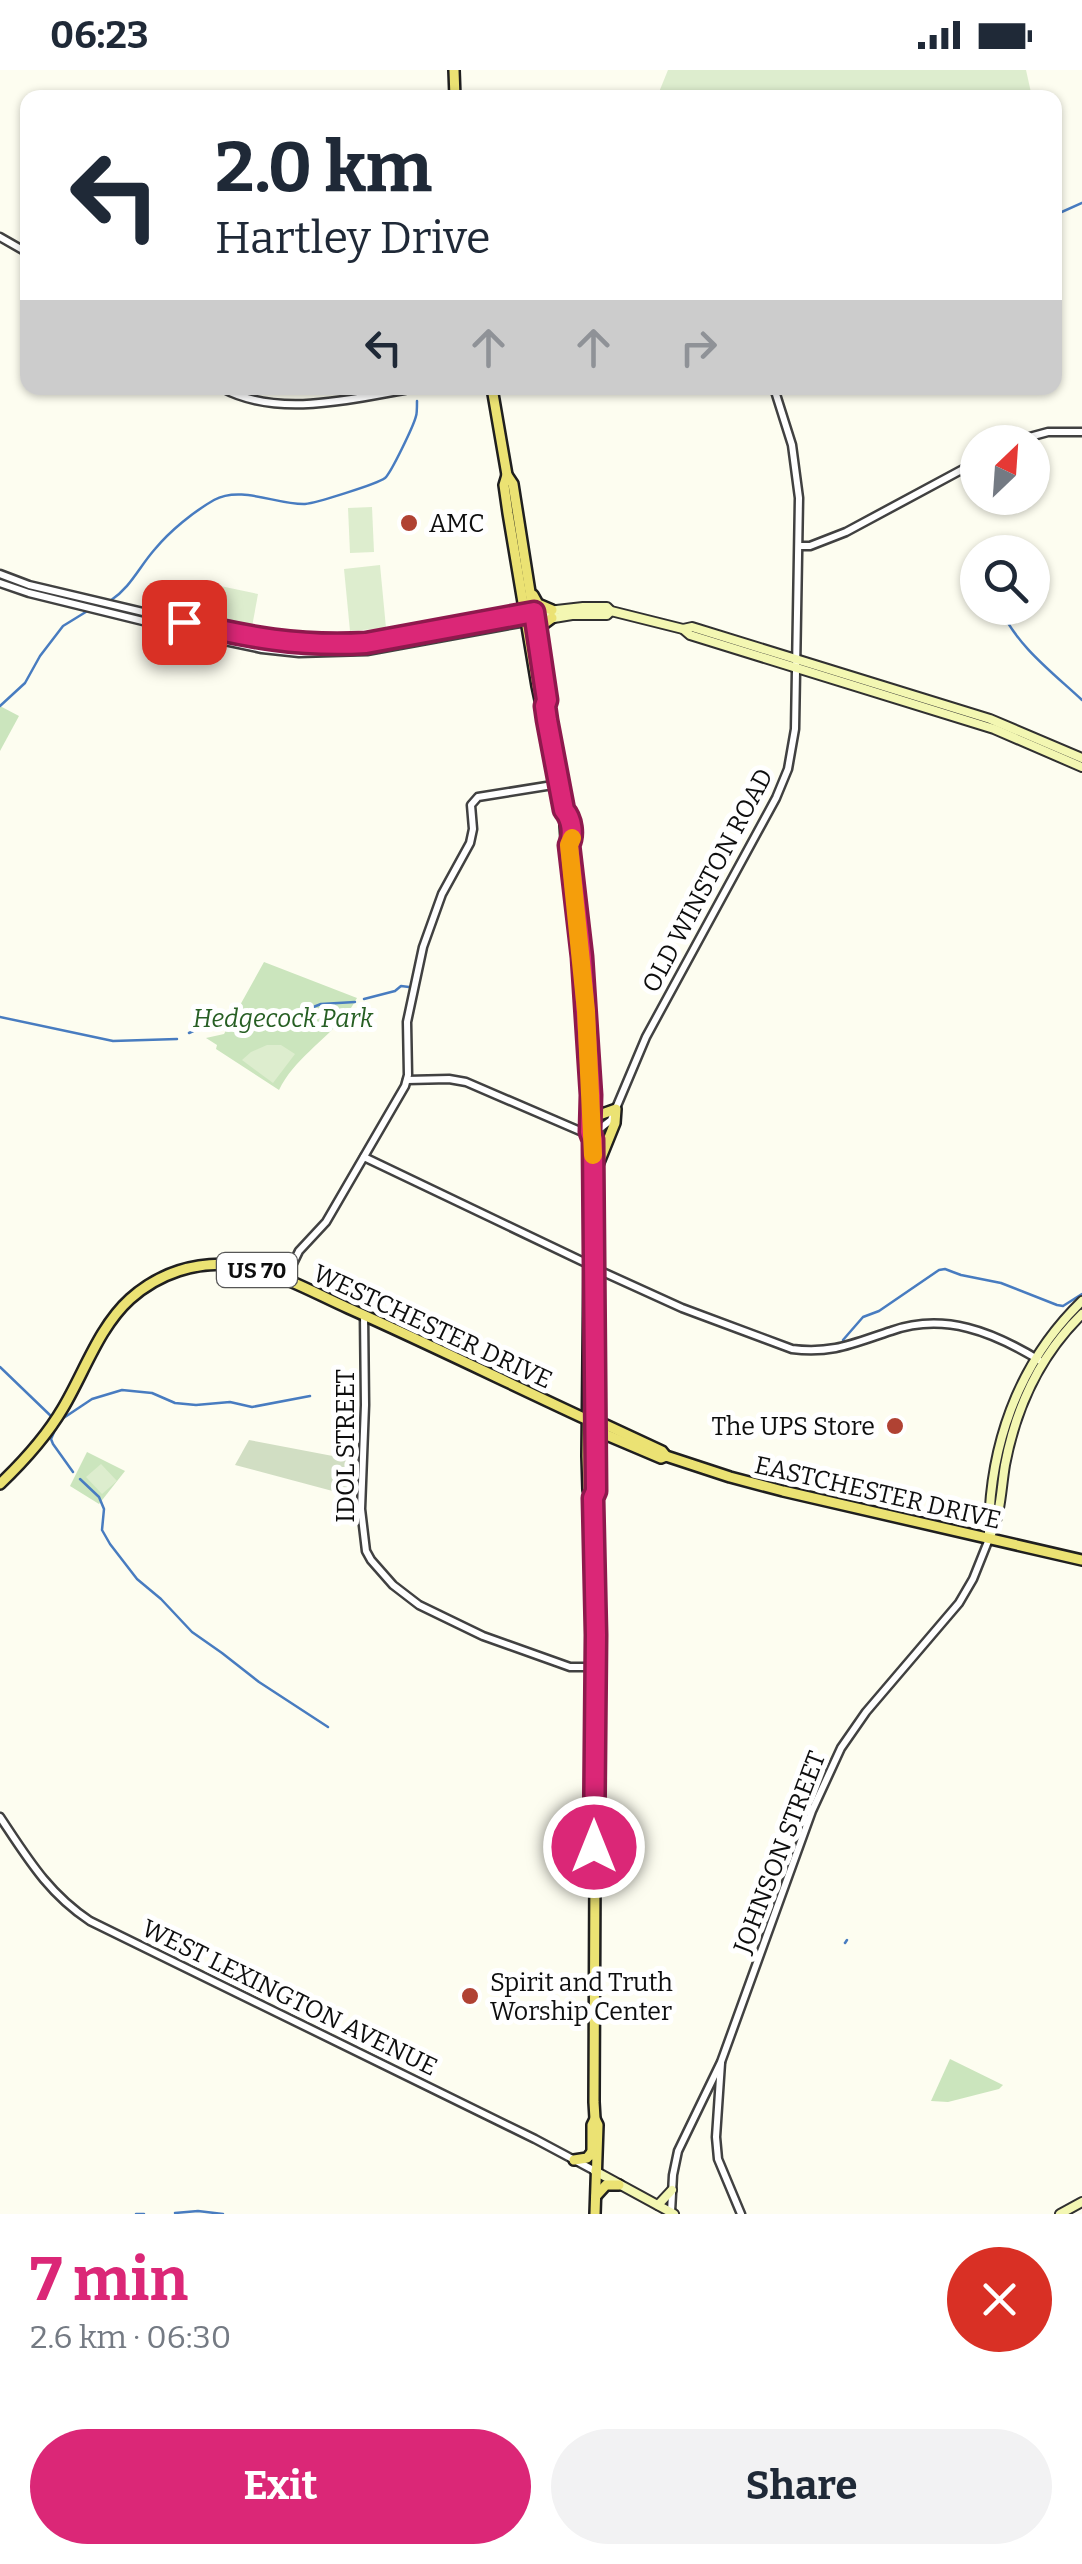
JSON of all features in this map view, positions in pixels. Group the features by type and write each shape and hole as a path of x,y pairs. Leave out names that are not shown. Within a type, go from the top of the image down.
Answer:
{"main road":[{"path":"493,395 530,588 527,617 536,637 540,700 545,706 565,814 582,957 591,1105 587,1140 592,1266 588,1490 593,1498"},
{"path":"508,476 504,485 522,601 541,688"},
{"path":"530,588 538,604 552,614"},
{"path":"527,617 611,612 664,624 990,719 1082,758"},
{"path":"536,637 552,614"},
{"path":"797,663 1025,740 1082,767"},
{"path":"591,1105 602,1114 616,1109 615,1123 594,1177"},
{"path":"590,1132 594,1177 588,1394 596,1454 592,2125 595,2171"},
{"name":"WESTCHESTER DRIVE","path":"0,1484 38,1445 114,1317 130,1299 178,1270 220,1264 246,1267 285,1280 592,1422"},
{"name":"JOHNSON STREET","path":"989,1538 998,1516 1004,1470 1019,1410 1039,1360 1082,1301"},
{"name":"JOHNSON STREET","path":"1039,1360 1082,1314"},
{"path":"548,1402 577,1408 584,1405 588,1394"},
{"name":"EASTCHESTER DRIVE","path":"592,1422 602,1433 660,1458 666,1456"},
{"name":"EASTCHESTER DRIVE","path":"592,1422 604,1424 666,1456 761,1486 1082,1560"},
{"path":"596,1454 608,1440 626,1444"},
{"path":"595,2118 595,2214"},
{"path":"574,2160 587,2158 592,2152"},
{"path":"595,2171 673,2213"},
{"path":"595,2199 602,2187 619,2185"},
{"path":"658,2205 672,2190"},
{"path":"1060,2214 1082,2202"}],"street":[{"path":"241,395 310,403 366,395"},
{"name":"OLD WINSTON ROAD","path":"590,1132 608,1124 646,1037 788,769 795,733 799,498 796,468 777,395"},
{"path":"1050,432 1082,432"},
{"path":"798,546 810,546 846,532 960,470"},
{"path":"0,574 29,585 137,611 257,639 299,644 366,643 527,617"},
{"path":"0,584 262,649 299,653 367,651 527,617"},
{"path":"285,1280 299,1251 326,1222 407,1080 407,1022 416,976 437,905 471,840 473,801 560,784"},
{"path":"407,1080 466,1082 564,1126 590,1132"},
{"path":"364,1157 682,1308 792,1349 840,1349 904,1326 941,1322 984,1332 1039,1360"},
{"name":"IDOL STREET","path":"364,1315 361,1509 370,1560 418,1605 483,1636 570,1666 596,1666"},
{"name":"JOHNSON STREET","path":"673,2213 678,2151 721,2062 812,1810 841,1748 866,1712 959,1603 989,1538"},
{"name":"WEST LEXINGTON AVENUE","path":"0,1817 51,1890 90,1920 595,2171"},
{"path":"721,2062 718,2158 740,2211"},
{"path":"708,2086 715,2089 718,2099"}],"green space":[{"path":"668,70 1026,70 1030,90 660,90"},
{"path":"372,507 374,552 350,553 348,508"},
{"path":"380,565 386,628 350,631 344,569"},
{"path":"206,583 258,594 252,627 199,616"},
{"path":"0,706 19,716 0,751"},
{"name":"Hedgecock Park","path":"264,962 357,998 296,1065 279,1090 216,1049 217,1045 206,1038 224,1034"},
{"path":"267,1045 281,1045 295,1054 273,1083 242,1060"},
{"path":"249,1440 359,1461 357,1494 235,1465"},
{"path":"87,1452 125,1471 99,1504 70,1486"},
{"path":"101,1464 117,1481 102,1494 86,1477"},
{"path":"950,2059 1003,2085 948,2102 931,2101"}],"waterway":[{"path":"1062,212 1082,203"},
{"path":"110,601 168,535 214,500 236,494 305,504 385,478 411,429 417,401"},
{"path":"0,706 25,683 63,626 89,610"},
{"path":"1009,625 1047,669 1082,700"},
{"path":"364,999 401,986 409,987"},
{"path":"189,1033 204,1026 288,1017 321,1004 355,1002"},
{"path":"0,1017 113,1041 177,1039"},
{"path":"843,1340 863,1317 879,1311 939,1270 1001,1283 1057,1305 1063,1306 1082,1294"},
{"path":"0,1367 53,1418"},
{"path":"73,1472 51,1439 59,1421 92,1399 122,1390 152,1393 175,1403 230,1402 252,1407 310,1396"},
{"path":"80,1479 99,1497 104,1509 102,1530 137,1579 192,1632 328,1727"},
{"path":"175,2213 223,2214"},
{"path":"136,2214 144,2214"}],"slow traffic":[{"path":"572,838 569,845 582,957 593,1155"}],"place":[{"name":"AMC","path":"409,523"},
{"name":"The UPS Store","path":"895,1426"},
{"name":"Spirit and Truth Worship Center","path":"470,1996"}],"route":[{"path":"184,622 257,639 340,645 534,612 547,720 572,838 569,845 582,957 591,1095 597,1396 593,1498 594,1847"}]}
